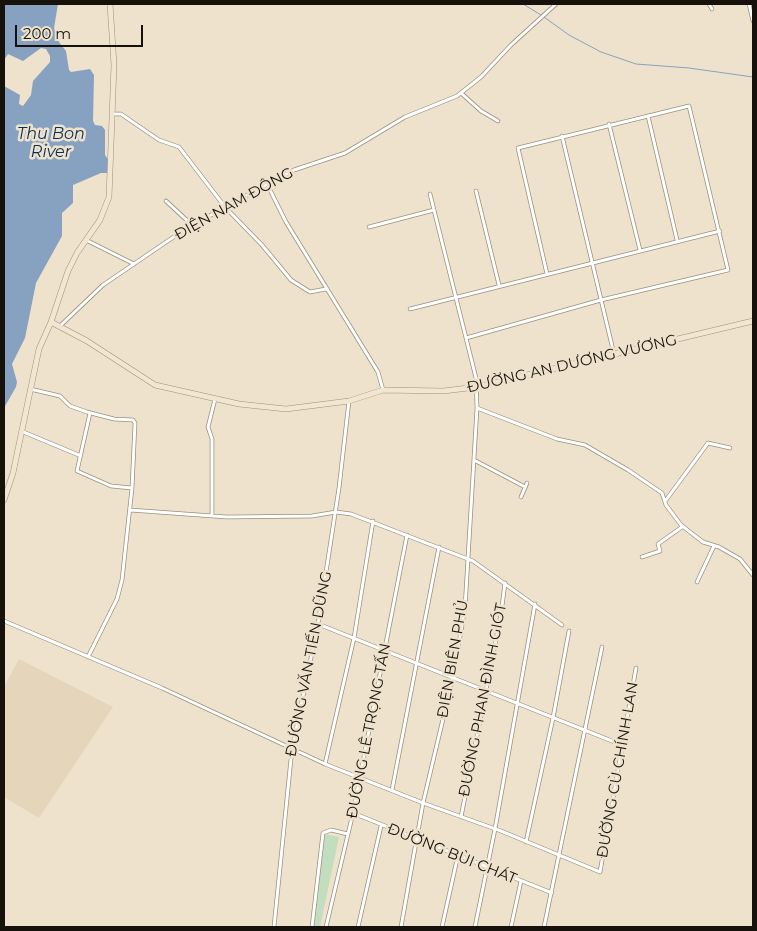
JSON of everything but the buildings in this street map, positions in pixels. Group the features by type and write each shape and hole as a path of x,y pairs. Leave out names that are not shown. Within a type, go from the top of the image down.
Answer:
{"main road":[{"path":"4,500 13,473 39,349 51,322 68,271 100,220 108,197 114,65 110,4"},
{"name":"ĐƯỜNG AN DƯƠNG VƯƠNG","path":"51,322 155,386 238,404 286,408 306,408 318,404 349,401 383,390 443,390 477,387 753,322"}],"street":[{"name":"ĐIỆN NAM ĐÔNG","path":"60,326 103,285 192,226 294,170 345,153 405,117 460,93 481,77 556,4"},
{"path":"708,4 712,9"},
{"path":"749,4 753,21"},
{"path":"460,93 481,111 498,121"},
{"path":"466,338 601,300 728,270 690,107 687,105 519,146 517,151 547,274"},
{"path":"112,114 121,114 158,140 179,146 185,158 225,207 262,245 290,280 310,292 326,289"},
{"path":"648,116 677,240"},
{"path":"609,124 640,250"},
{"path":"562,136 615,355"},
{"path":"267,184 286,222 378,372 383,390"},
{"path":"476,190 499,285"},
{"name":"ĐIỆN BIÊN PHỦ","path":"401,927 422,803 453,678 465,608 477,408 477,387 430,194"},
{"path":"166,201 192,226"},
{"path":"369,227 434,210"},
{"path":"410,309 677,240 720,231"},
{"path":"86,240 134,264"},
{"path":"30,389 60,396 70,406 90,413 135,422 132,488 122,580 117,599 88,657"},
{"path":"212,516 212,440 208,427 216,398"},
{"name":"ĐƯỜNG VĂN TIẾN DŨNG","path":"274,927 292,749 318,624 336,512 349,401"},
{"path":"477,408 557,439 585,445 662,493 682,526 704,542 740,559 753,576"},
{"path":"90,413 76,470 111,486 132,488"},
{"path":"22,431 80,456"},
{"path":"666,501 708,443 730,448"},
{"path":"474,460 525,487"},
{"path":"520,497 527,482"},
{"path":"130,510 212,516 312,516 336,512 351,514 468,558 562,624"},
{"path":"325,764 354,638 373,521"},
{"path":"642,557 660,551 658,544 682,526"},
{"name":"ĐƯỜNG LÊ TRỌNG TẤN","path":"326,927 353,813 407,534"},
{"path":"697,582 714,546"},
{"path":"392,790 439,547"},
{"name":"ĐƯỜNG PHAN ĐÌNH GIÓT","path":"461,817 501,614 505,583"},
{"path":"475,927 496,829 535,604"},
{"path":"4,621 162,688 325,764 422,803 496,829 560,856"},
{"path":"318,624 622,745"},
{"path":"526,842 553,718 569,631"},
{"path":"544,927 602,647"},
{"name":"ĐƯỜNG CÙ CHÍNH LAN","path":"560,856 600,872 636,668"},
{"name":"ĐƯỜNG BÙI CHÁT","path":"353,813 381,826 552,893"},
{"path":"358,927 381,826"},
{"path":"312,927 323,832 331,830 348,834"},
{"path":"442,927 458,856"},
{"path":"511,927 521,881"}],"shaded area":[{"path":"19,659 113,707 39,818 4,797 4,687"}],"green space":[{"path":"324,834 339,837 320,927 314,927"}],"water":[{"name":"Thu Bon River","path":"4,4 58,4 54,28 59,42 66,51 69,70 71,72 90,69 94,75 93,121 95,125 102,126 105,130 105,155 109,161 108,173 101,173 73,185 73,203 62,213 62,236 36,283 25,338 12,364 17,382 16,387 4,408 4,86 20,95 19,104 23,106 31,95 33,81 50,62 50,56 46,49 41,48 23,61 8,54 4,60"}],"waterway":[{"path":"523,4 541,15"},
{"path":"544,17 569,35 601,52 636,64 689,68 753,77"}]}
